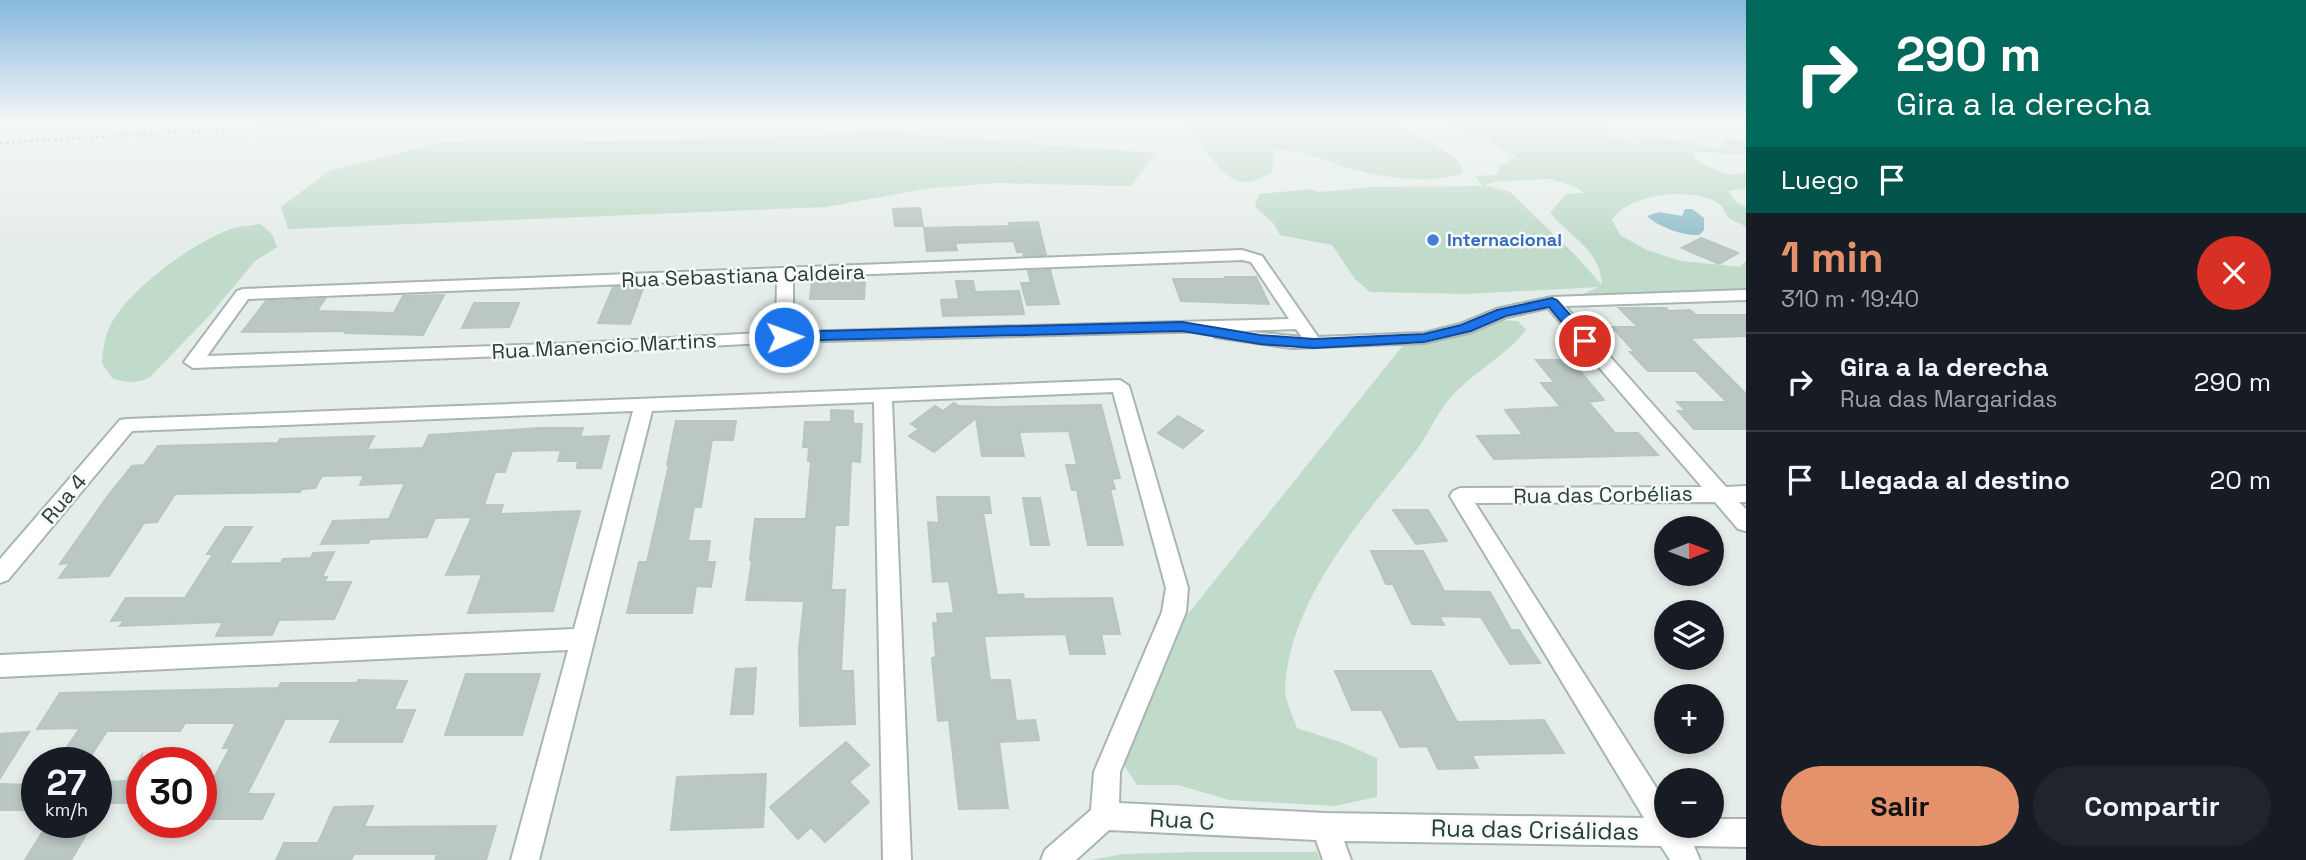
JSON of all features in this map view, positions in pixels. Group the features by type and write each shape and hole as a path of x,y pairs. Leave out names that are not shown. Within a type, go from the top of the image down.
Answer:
{"street":[{"name":"Rua Sebastiana Caldeira","path":"193,362 243,295 1242,255"},
{"path":"1242,255 1257,260 1314,343"},
{"path":"784,337 785,274"},
{"name":"Rua Manencio Martins","path":"1182,327 1260,340 1314,343 1424,338 1466,328 1502,313 1552,302 1746,295"},
{"path":"1552,302 1746,523"},
{"name":"Rua Manencio Martins","path":"193,362 580,348 784,337 1299,324"},
{"path":"524,860 645,403 1120,386 1177,588 1174,611 1107,772 1104,816 1055,860"},
{"path":"883,395 897,860"},
{"name":"Rua 4","path":"0,574 127,425 645,403"},
{"name":"Rua das Corbélias","path":"1654,808 1460,496 1746,494"},
{"path":"0,666 584,639"},
{"name":"Rua C","path":"1104,816 1325,827"},
{"path":"1325,827 1337,860"},
{"name":"Rua das Crisálidas","path":"1325,827 1654,832"},
{"name":"Rua das Crisálidas","path":"1724,833 1746,834"},
{"path":"1673,838 1686,860"}],"green space":[{"path":"367,161 1149,161 1131,186 998,183 931,188 825,207 288,229 281,207 329,171"},
{"path":"1214,161 1273,161 1272,172 1256,180 1243,182 1222,171"},
{"path":"1327,161 1458,161 1464,173 1435,179 1403,179"},
{"path":"1508,161 1700,161 1725,173 1746,172 1746,188 1728,191 1737,203 1746,207 1746,227 1729,218 1722,206 1711,199 1680,194 1647,198 1632,203 1612,220 1620,235 1647,250 1681,261 1739,267 1746,261 1746,303 1707,297 1652,300 1621,294 1583,308 1583,294 1599,287 1467,294 1370,292 1355,279 1332,245 1280,235 1274,224 1255,207 1259,194 1310,189 1318,192 1374,187 1482,186 1475,176 1497,175 1500,165","holes":["1551,179 1576,187 1584,193 1566,194 1550,213 1590,253 1596,262 1602,285 1510,192 1484,185 1501,181"]},
{"path":"260,224 272,234 277,247 255,261 211,314 150,377 131,382 112,378 102,363 105,339 110,326 131,298 162,270 196,246 232,229"},
{"path":"1498,320 1518,321 1526,330 1448,400 1415,452 1352,532 1315,591 1300,622 1290,655 1285,693 1297,728 1343,743 1377,758 1377,797 1335,806 1229,800 1178,785 1137,785 1122,762 1187,615 1404,344 1430,340"},
{"path":"1317,852 1320,860 1091,860 1123,854"}],"water":[{"path":"1685,209 1692,209 1704,218 1704,230 1699,235 1672,230 1647,216 1659,212 1682,216"}],"building":[{"path":"920,208 923,226 895,226 893,209"},
{"path":"1038,222 1046,255 1024,256 1023,252 1017,252 1014,241 955,243 957,250 927,251 924,228 1010,226 1009,223"},
{"path":"1701,238 1738,253 1719,264 1682,248"},
{"path":"1050,270 1059,304 1027,305 1021,283 1031,283 1028,271"},
{"path":"860,277 860,282 865,282 864,299 810,299 812,279"},
{"path":"1225,277 1256,277 1269,304 1181,301 1173,279 1226,279"},
{"path":"956,281 973,281 975,292 1019,291 1024,314 943,316 941,300 959,299"},
{"path":"644,286 630,324 598,323 613,287"},
{"path":"444,295 423,335 345,333 346,331 242,332 266,301 325,299 317,311 394,313 403,296"},
{"path":"474,303 519,303 509,327 462,328"},
{"path":"1619,308 1690,310 1696,315 1746,315 1746,336 1690,338 1746,394 1746,429 1694,429 1678,411 1686,411 1677,402 1727,402 1696,371 1648,371 1612,327 1638,327"},
{"path":"1536,360 1571,360 1604,400 1588,402 1615,433 1638,433 1658,455 1494,459 1477,436 1523,435 1505,410 1561,407 1541,383 1555,383"},
{"path":"954,403 959,406 996,407 1101,405 1120,478 1112,479 1115,489 1110,489 1123,545 1088,545 1077,490 1072,490 1066,465 1077,465 1069,431 1019,432 1024,456 982,456 976,418 934,452 909,436 919,429 911,424 935,406 943,411"},
{"path":"831,410 853,411 853,424 862,424 860,462 851,461 848,525 835,525 831,590 845,590 841,671 853,671 855,724 800,726 799,649 804,601 746,600 755,519 806,519 811,461 808,461 809,447 803,447 805,422 831,422"},
{"path":"1178,416 1203,431 1183,448 1158,433"},
{"path":"676,421 736,421 733,440 712,440 701,507 694,507 688,541 710,541 707,562 715,562 711,587 696,586 692,613 627,613 639,562 647,562"},
{"path":"583,428 580,437 609,436 601,468 577,468 578,461 558,461 561,450 512,451 505,472 495,472 484,505 503,505 500,514 580,511 553,611 468,613 482,574 446,575 472,517 435,518 427,537 321,544 333,521 389,519 405,483 360,485 364,475 322,476 315,488 302,489 300,492 175,494 157,522 144,523 109,576 59,578 70,563 60,564 107,497 132,466 144,465 158,446 278,443 280,439 374,436 367,450 423,448 429,435"},
{"path":"937,497 989,497 991,513 983,513 997,595 1023,594 1024,599 1112,598 1120,634 1101,634 1105,654 1070,654 1066,634 984,636 990,680 1010,680 1016,721 1035,720 1039,740 999,742 1008,808 959,809 949,720 938,721 932,658 936,657 933,623 938,623 937,614 954,613 949,581 933,582 928,522 939,523"},
{"path":"1023,498 1040,498 1049,545 1031,545"},
{"path":"1393,510 1428,510 1447,541 1416,544"},
{"path":"225,527 252,527 229,564 281,563 283,559 311,558 313,553 334,552 322,577 327,577 324,582 351,582 334,619 279,620 272,635 216,636 223,622 120,626 124,620 111,621 126,598 185,598 213,554 207,554"},
{"path":"1371,551 1423,551 1444,591 1490,592 1511,630 1519,630 1540,663 1510,664 1481,617 1439,616 1444,625 1412,624 1393,584 1386,584"},
{"path":"756,668 753,714 731,714 736,669"},
{"path":"1335,671 1431,671 1457,722 1544,720 1564,753 1472,755 1478,768 1438,769 1427,746 1400,747 1382,710 1352,710"},
{"path":"466,674 540,674 522,735 445,735"},
{"path":"358,680 407,681 394,710 415,710 402,742 330,742 341,719 285,719 247,794 274,794 262,819 217,819 217,772 230,748 223,748 236,723 185,723 180,731 107,731 97,747 67,747 80,728 37,729 60,693 278,688 281,683 357,683"},
{"path":"29,732 0,778 0,734"},
{"path":"846,742 869,765 849,782 869,802 825,842 811,827 798,839 770,807"},
{"path":"766,774 763,827 671,830 677,777"},
{"path":"126,781 126,803 112,803 112,782"},
{"path":"0,784 21,785 21,810 0,810"},
{"path":"373,806 364,827 496,826 486,860 435,860 437,854 354,854 351,860 276,860 284,843 318,843 334,807"},
{"path":"39,838 84,838 71,860 25,860"}],"place":[{"name":"Internacional","path":"1433,240"}],"route":[{"path":"784,337 1182,327 1292,343 1424,338 1466,328 1502,313 1552,302 1585,341"}]}
